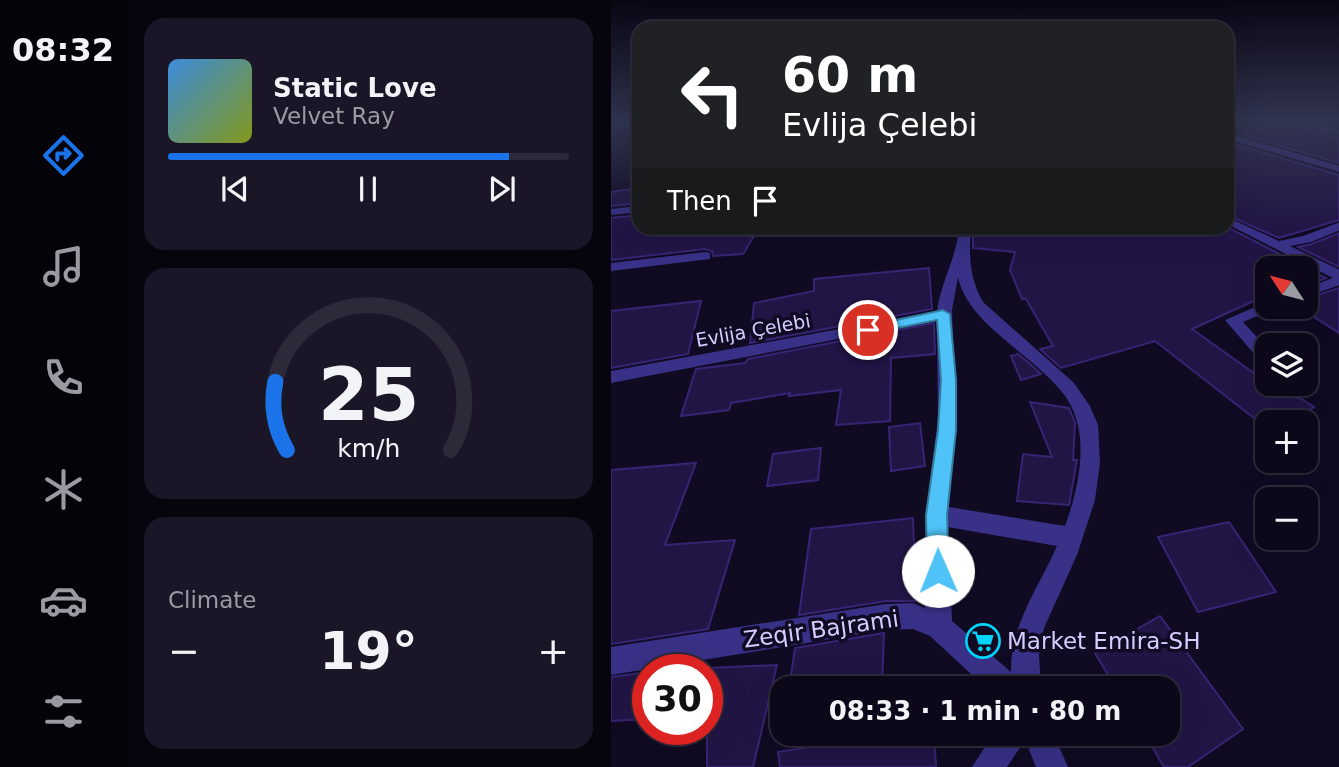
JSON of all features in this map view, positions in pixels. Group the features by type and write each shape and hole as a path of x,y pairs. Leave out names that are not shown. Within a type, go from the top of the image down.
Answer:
{"street":[{"path":"1298,157 1339,169"},
{"path":"611,212 632,210"},
{"path":"1234,223 1339,278"},
{"path":"1279,245 1307,239 1339,225"},
{"path":"939,627 937,515 947,430 949,380 943,314 950,271 965,236"},
{"path":"965,236 966,283 974,300 1055,375 1074,397 1087,421 1092,470 1072,538 1028,634 1022,663 1025,676"},
{"path":"611,267 705,256"},
{"path":"1318,288 1339,278"},
{"path":"1255,311 1233,320 1255,345"},
{"name":"Evlija Çelebi","path":"611,377 943,314"},
{"path":"937,515 1072,538"},
{"name":"Zeqir Bajrami","path":"611,661 886,617 913,616 939,627 994,676"},
{"path":"988,767 1003,746"},
{"path":"1043,746 1052,767"}],"building":[{"path":"1234,157 1277,157 1339,175 1339,220 1279,238 1234,218"},
{"path":"1318,157 1339,157 1339,163"},
{"path":"632,189 632,204 611,206 611,192"},
{"path":"632,216 632,235 755,235 743,254 713,256 712,251 705,249 611,260 611,218"},
{"path":"1234,231 1283,256 1255,256 1255,300 1192,329 1255,374 1255,396 1300,398 1314,407 1309,410 1255,410 1255,419 1155,341 1061,368 1040,349 1053,346 1026,299 1022,299 1010,270 1015,252 973,248 973,235 1234,235"},
{"path":"1339,233 1339,267 1298,247"},
{"path":"929,268 932,309 750,343 754,303 814,291 814,279"},
{"path":"1339,288 1339,333 1317,319 1318,295"},
{"path":"701,301 688,354 611,368 611,311"},
{"path":"934,323 935,354 891,358 890,421 836,425 841,390 789,396 790,393 731,403 729,410 681,416 696,369 745,363 748,359"},
{"path":"1018,354 1041,374 1021,380 1011,356"},
{"path":"1030,402 1069,408 1075,423 1073,460 1077,460 1069,505 1017,501 1023,454 1052,457"},
{"path":"920,423 925,466 891,471 889,427"},
{"path":"821,448 818,480 767,486 773,454"},
{"path":"696,463 665,545 735,540 708,629 611,644 611,470"},
{"path":"913,518 916,601 886,601 799,615 811,529"},
{"path":"1229,522 1276,592 1198,612 1158,537"},
{"path":"1160,616 1243,729 1188,767 1164,767 1152,746 1180,746 1180,676 1109,676 1095,653"},
{"path":"884,633 882,676 791,676 795,648"},
{"path":"777,665 774,676 770,676 770,695 753,767 707,767 707,745 723,745 723,667"},
{"path":"632,674 632,720 611,721 611,677"},
{"path":"815,746 935,746 936,767 780,767 778,752"}],"place":[{"name":"Market Emira-SH","path":"983,641"}],"route":[{"path":"868,330 943,314 949,380 947,430 937,515 938,571"}]}
